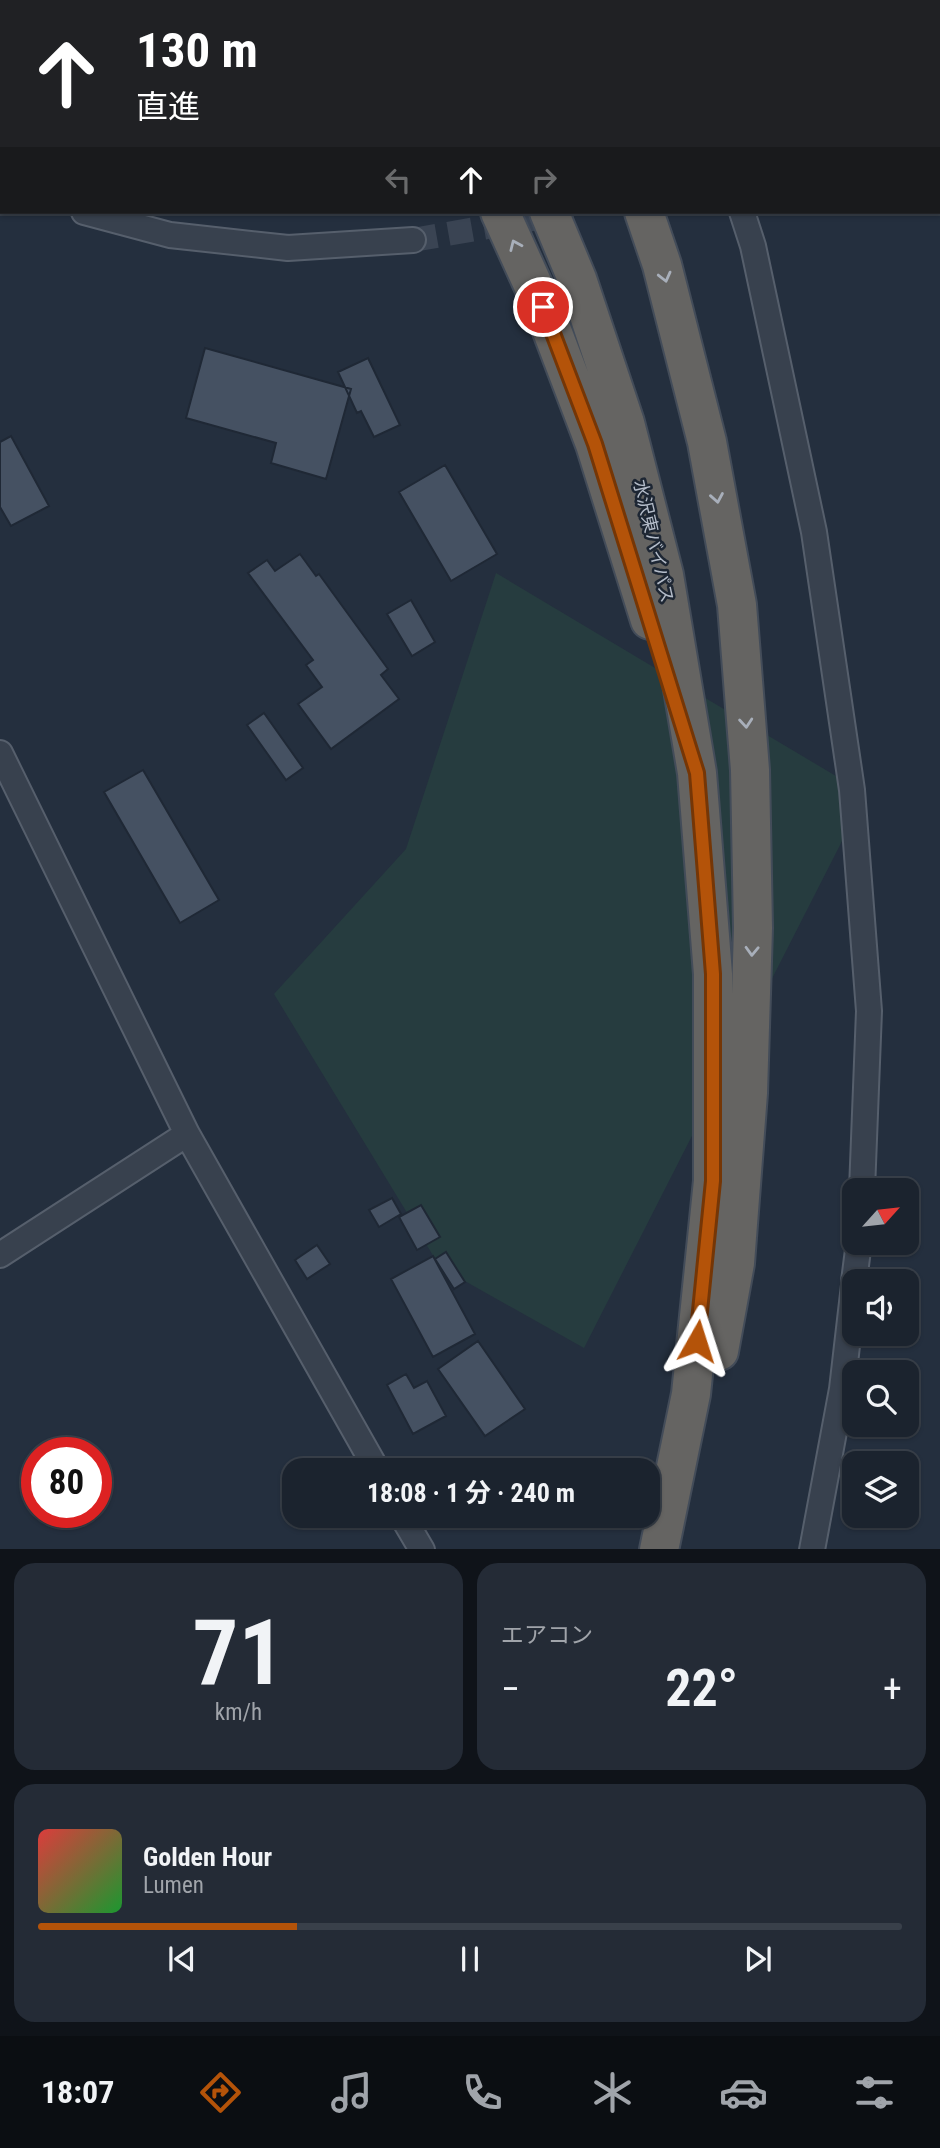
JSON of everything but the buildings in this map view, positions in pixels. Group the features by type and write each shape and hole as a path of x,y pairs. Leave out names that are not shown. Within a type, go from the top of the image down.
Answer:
{"highway":[{"path":"501,214 543,307 595,444 697,773"},
{"name":"水沢東バイパス","path":"550,214 577,279 625,423 664,575 697,773 713,974 713,1181 691,1394 659,1549"},
{"path":"645,214 662,265 707,442 737,605 750,770 753,928 748,1093 735,1263 709,1404 687,1496 668,1549"}],"street":[{"path":"91,214 170,235 288,248 413,240"},
{"path":"743,214 753,246 814,532 852,790 869,1011 862,1178"},
{"path":"0,753 187,1134 370,1458"},
{"path":"0,1255 187,1134"},
{"path":"812,1549 842,1389 847,1346"},
{"path":"409,1528 422,1549"}],"green space":[{"path":"496,573 866,794 584,1348 440,1267 274,994 406,849"}],"tunnel":[{"path":"413,240 562,214"}],"route":[{"path":"543,307 595,444 697,773 713,974 713,1181 697,1341"}]}
